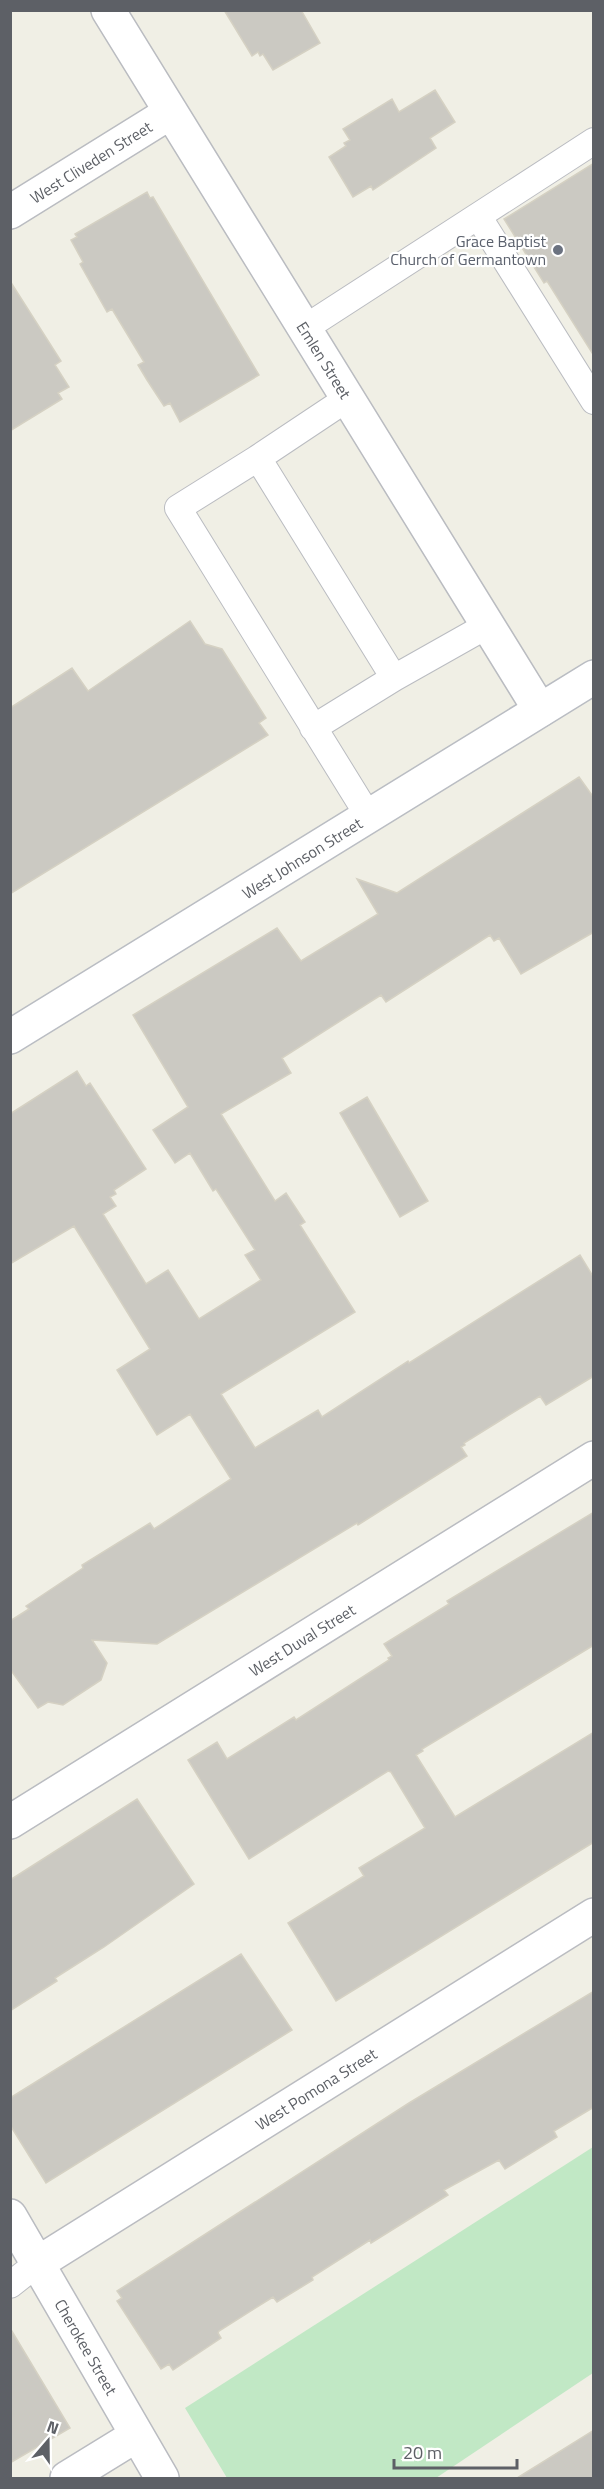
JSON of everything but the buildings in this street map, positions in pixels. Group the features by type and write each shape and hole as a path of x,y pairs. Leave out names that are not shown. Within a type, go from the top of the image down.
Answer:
{"street":[{"name":"Emlen Street","path":"108,10 540,710"},
{"name":"West Cliveden Street","path":"10,212 171,112"},
{"name":"West Johnson Street","path":"10,1037 594,677"},
{"name":"West Duval Street","path":"10,1822 594,1458"},
{"name":"West Pomona Street","path":"38,2263 594,1916"},
{"name":"Cherokee Street","path":"10,2216 162,2478"},
{"path":"67,2478 137,2435"}],"lane":[{"path":"305,328 594,141"},
{"path":"478,216 594,401"},
{"path":"348,398 178,508 369,817"},
{"path":"258,458 394,678"},
{"path":"313,728 394,678 488,625"},
{"path":"10,2284 38,2263"}],"green space":[{"path":"593,2147 593,2373 436,2478 227,2478 185,2408"}],"place":[{"name":"Grace Baptist Church of Germantown","path":"558,250"}]}
